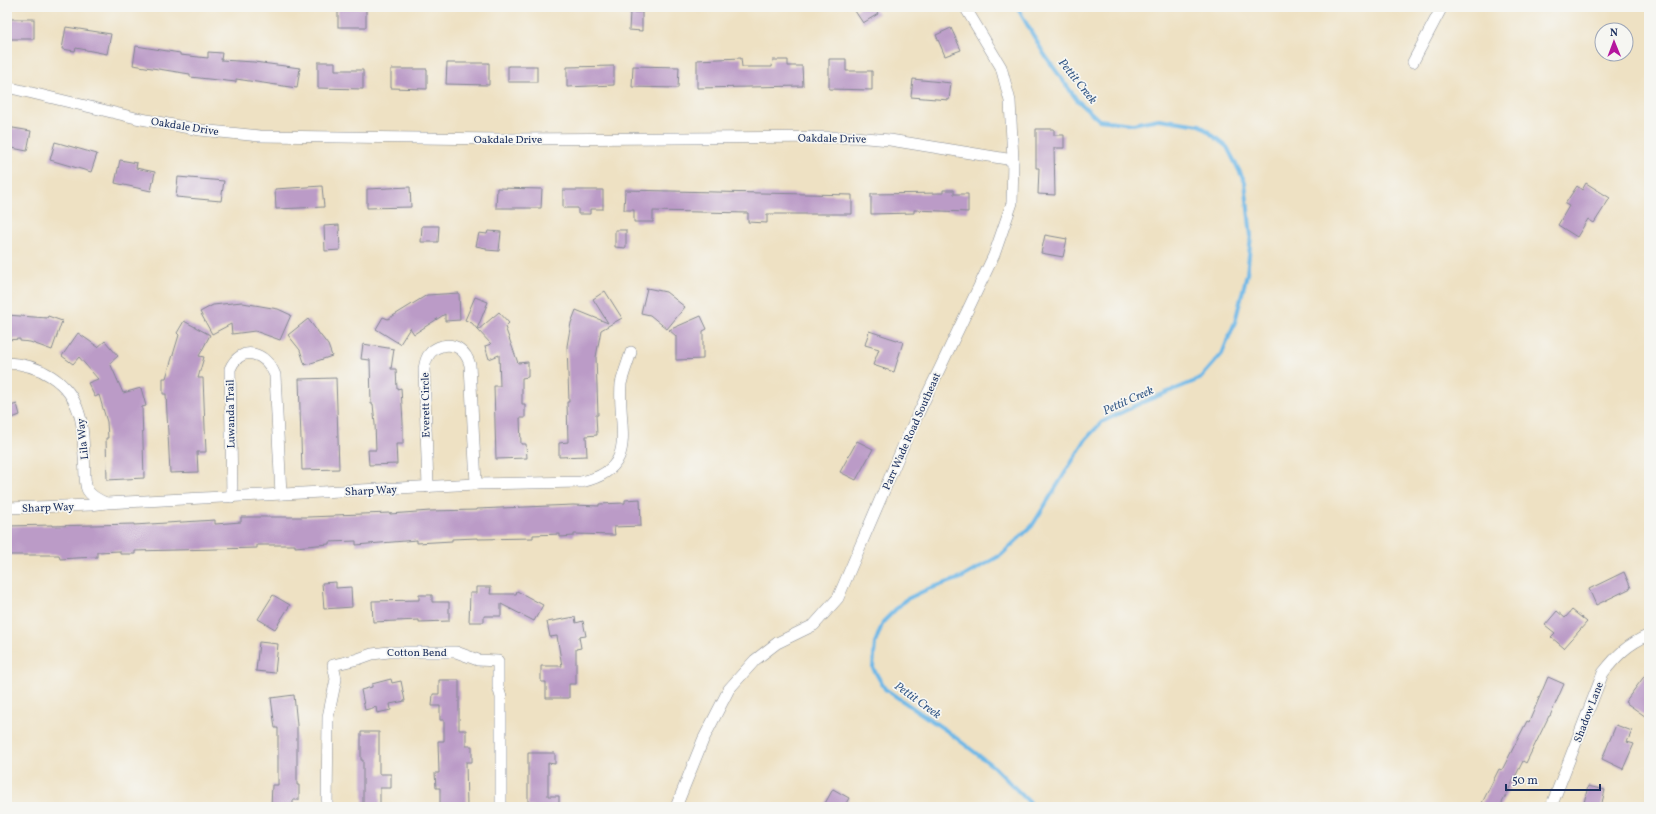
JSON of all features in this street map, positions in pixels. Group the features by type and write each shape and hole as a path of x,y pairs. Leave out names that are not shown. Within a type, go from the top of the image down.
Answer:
{"street":[{"name":"Parr Wade Road Southeast","path":"676,807 703,740 729,689 755,660 777,643 814,625 838,598 907,437 994,255 1012,203 1013,160 1010,101 1001,67 965,7"},
{"path":"1413,62 1442,7"},
{"name":"Oakdale Drive","path":"7,87 136,118 200,130 260,136 499,139 854,138 890,140 1013,160"},
{"name":"Everett Circle","path":"428,487 424,369 428,356 432,350 445,346 459,348 468,358 470,365 476,484"},
{"name":"Sharp Way","path":"7,508 71,506 476,484 581,482 599,477 606,472 618,459 621,452 623,438 622,384 632,352"},
{"name":"Luwanda Trail","path":"232,497 230,369 234,360 248,354 256,354 263,358 272,368 275,375 281,494"},
{"name":"Lila Way","path":"7,364 18,364 40,369 56,380 72,397 80,414 82,427 86,488"},
{"path":"71,506 80,498 86,488 94,497 106,503"},
{"name":"Shadow Lane","path":"1550,807 1603,673 1617,655 1628,646 1649,635"},
{"name":"Cotton Bend","path":"327,807 328,717 336,679 333,665 372,654 389,652 456,652 478,660 498,661 498,687 501,697 501,807"}],"building":[{"path":"861,7 874,7 878,14 863,23 855,11"},
{"path":"338,8 366,8 366,27 338,27"},
{"path":"630,12 642,12 642,31 629,30"},
{"path":"7,19 34,19 34,39 7,39"},
{"path":"66,27 111,34 107,54 76,48 75,51 62,49"},
{"path":"951,28 961,50 945,56 936,35"},
{"path":"136,46 180,53 180,55 208,58 208,52 222,53 221,60 254,62 300,68 297,88 236,79 236,82 190,77 190,74 133,65"},
{"path":"741,58 742,67 772,67 773,60 788,60 788,66 802,66 803,86 697,88 697,60"},
{"path":"829,59 846,59 846,71 872,71 872,90 829,89"},
{"path":"318,62 335,62 335,70 363,70 363,89 318,88"},
{"path":"447,63 489,63 489,85 446,84"},
{"path":"508,66 537,66 537,82 508,82"},
{"path":"614,66 614,85 567,87 567,67"},
{"path":"633,66 679,67 678,88 632,87"},
{"path":"391,69 427,69 427,89 391,88"},
{"path":"913,79 951,83 949,100 911,97"},
{"path":"7,127 31,131 27,151 7,147"},
{"path":"1036,129 1054,129 1054,135 1064,135 1064,148 1054,148 1055,195 1038,194 1039,168 1036,168"},
{"path":"55,142 97,154 91,172 50,160"},
{"path":"120,160 137,163 136,168 155,172 151,191 115,183"},
{"path":"178,177 224,181 221,201 176,197"},
{"path":"1586,183 1610,198 1594,223 1588,219 1577,237 1558,225 1569,206 1565,204 1577,186 1582,190"},
{"path":"322,186 324,207 276,209 275,189"},
{"path":"410,187 411,207 367,208 367,189"},
{"path":"497,188 542,189 541,208 496,208"},
{"path":"563,190 603,190 603,209 590,209 590,214 578,214 578,208 563,208"},
{"path":"625,190 852,195 852,214 767,214 767,223 748,222 748,213 653,211 653,222 634,222 634,210 624,210"},
{"path":"943,190 954,190 954,194 968,194 968,212 914,210 914,213 871,214 871,194 943,193"},
{"path":"339,225 340,250 325,251 324,226"},
{"path":"422,226 439,226 438,242 421,242"},
{"path":"615,230 626,230 626,248 615,247"},
{"path":"488,231 501,232 499,251 486,250 486,248 476,246 479,233 487,234"},
{"path":"1045,235 1067,239 1063,257 1041,253"},
{"path":"647,288 666,292 685,307 667,329 650,315 641,313"},
{"path":"605,291 622,318 601,330 596,357 598,415 596,415 597,435 586,436 587,456 559,457 559,443 568,442 567,402 569,402 567,346 571,323 576,310 608,323 593,299"},
{"path":"459,293 460,320 445,321 445,314 414,334 410,328 400,344 376,329 383,317 388,319 427,295"},
{"path":"475,297 488,302 477,329 472,323 465,320"},
{"path":"242,302 278,309 291,315 280,340 255,331 232,334 231,324 212,334 200,312 213,305"},
{"path":"499,312 509,323 505,327 518,363 528,362 528,377 522,378 522,404 525,404 525,418 520,418 521,444 526,444 527,458 496,459 494,386 500,386 499,355 489,359 485,346 491,344 478,330"},
{"path":"7,315 47,318 48,316 62,321 52,350 30,342 20,341 20,339 7,340"},
{"path":"701,316 707,329 703,331 703,359 676,360 676,336 669,330"},
{"path":"308,319 328,345 332,356 305,365 300,350 288,335"},
{"path":"184,321 210,335 199,356 204,357 198,378 203,378 206,452 197,452 198,472 170,473 166,394 163,394 163,378 166,378 179,335 177,333"},
{"path":"869,331 903,342 894,372 873,365 879,349 865,345"},
{"path":"78,333 98,347 105,341 118,356 110,363 123,393 141,388 146,406 142,407 144,478 107,480 107,422 99,395 95,397 88,383 98,379 79,357 73,364 62,356"},
{"path":"363,344 394,349 391,369 396,369 397,389 401,388 403,423 403,444 396,444 397,464 369,465 368,450 376,450 375,424 373,404 371,404 370,360 361,359"},
{"path":"336,378 339,469 302,470 299,379"},
{"path":"17,404 20,415 7,420 7,407"},
{"path":"857,441 873,449 856,480 840,472"},
{"path":"640,499 641,526 614,527 615,535 574,534 574,536 560,537 560,534 533,535 533,538 452,539 452,541 417,543 417,540 356,545 356,541 329,542 329,544 295,547 295,545 257,545 257,548 135,551 135,554 120,554 120,551 97,552 97,557 60,559 59,555 7,555 7,526 134,525 215,520 215,524 241,522 241,517 308,517 573,505 599,506 599,504 625,503 625,500"},
{"path":"1624,572 1631,588 1596,605 1589,589"},
{"path":"336,582 336,588 351,587 352,607 324,609 322,583"},
{"path":"476,587 491,587 490,594 516,594 517,591 543,605 534,621 501,604 501,616 484,616 484,622 469,622 470,593 476,593"},
{"path":"273,595 290,605 275,629 258,619"},
{"path":"419,595 432,595 432,602 449,602 449,621 419,622 419,620 373,622 372,601 419,600"},
{"path":"1572,610 1587,622 1564,648 1551,637 1555,633 1545,625 1557,611 1565,618"},
{"path":"575,617 576,623 583,621 586,636 579,637 581,648 576,649 576,684 569,684 569,698 546,698 546,682 541,682 541,666 562,666 557,636 550,637 547,622"},
{"path":"259,642 278,644 275,673 256,671"},
{"path":"1649,670 1649,719 1625,702"},
{"path":"1548,677 1564,684 1550,716 1526,763 1523,761 1500,807 1480,807 1499,769 1502,770 1527,721 1529,722"},
{"path":"391,679 392,683 401,681 405,701 390,704 391,710 377,713 376,707 365,710 361,690 372,687 372,684"},
{"path":"439,680 459,680 459,730 466,730 466,746 472,746 472,762 466,762 467,807 440,807 440,788 436,788 435,773 439,773 438,741 444,741 444,720 440,720 440,706 432,706 433,694 439,694"},
{"path":"294,695 297,725 297,785 299,785 299,800 293,800 293,807 271,807 272,785 278,785 278,728 275,728 271,698"},
{"path":"1616,725 1632,731 1627,742 1634,744 1623,769 1602,759"},
{"path":"361,732 379,732 379,774 391,774 391,788 380,788 380,807 363,807 363,760 361,760"},
{"path":"528,753 555,753 555,764 548,763 548,796 559,796 559,807 528,807"},
{"path":"1588,786 1605,790 1601,807 1583,807"},
{"path":"833,789 849,798 844,807 823,807"}],"waterway":[{"name":"Pettit Creek","path":"1017,7 1044,54 1077,100 1099,120 1133,124 1159,119 1200,125 1227,147 1245,182 1251,236 1247,274 1235,322 1222,354 1200,379 1141,403 1102,422 1086,439 1032,526 1001,555 961,578 928,589 905,600 883,622 875,643 873,668 885,689 947,731 994,767 1034,807"}]}
